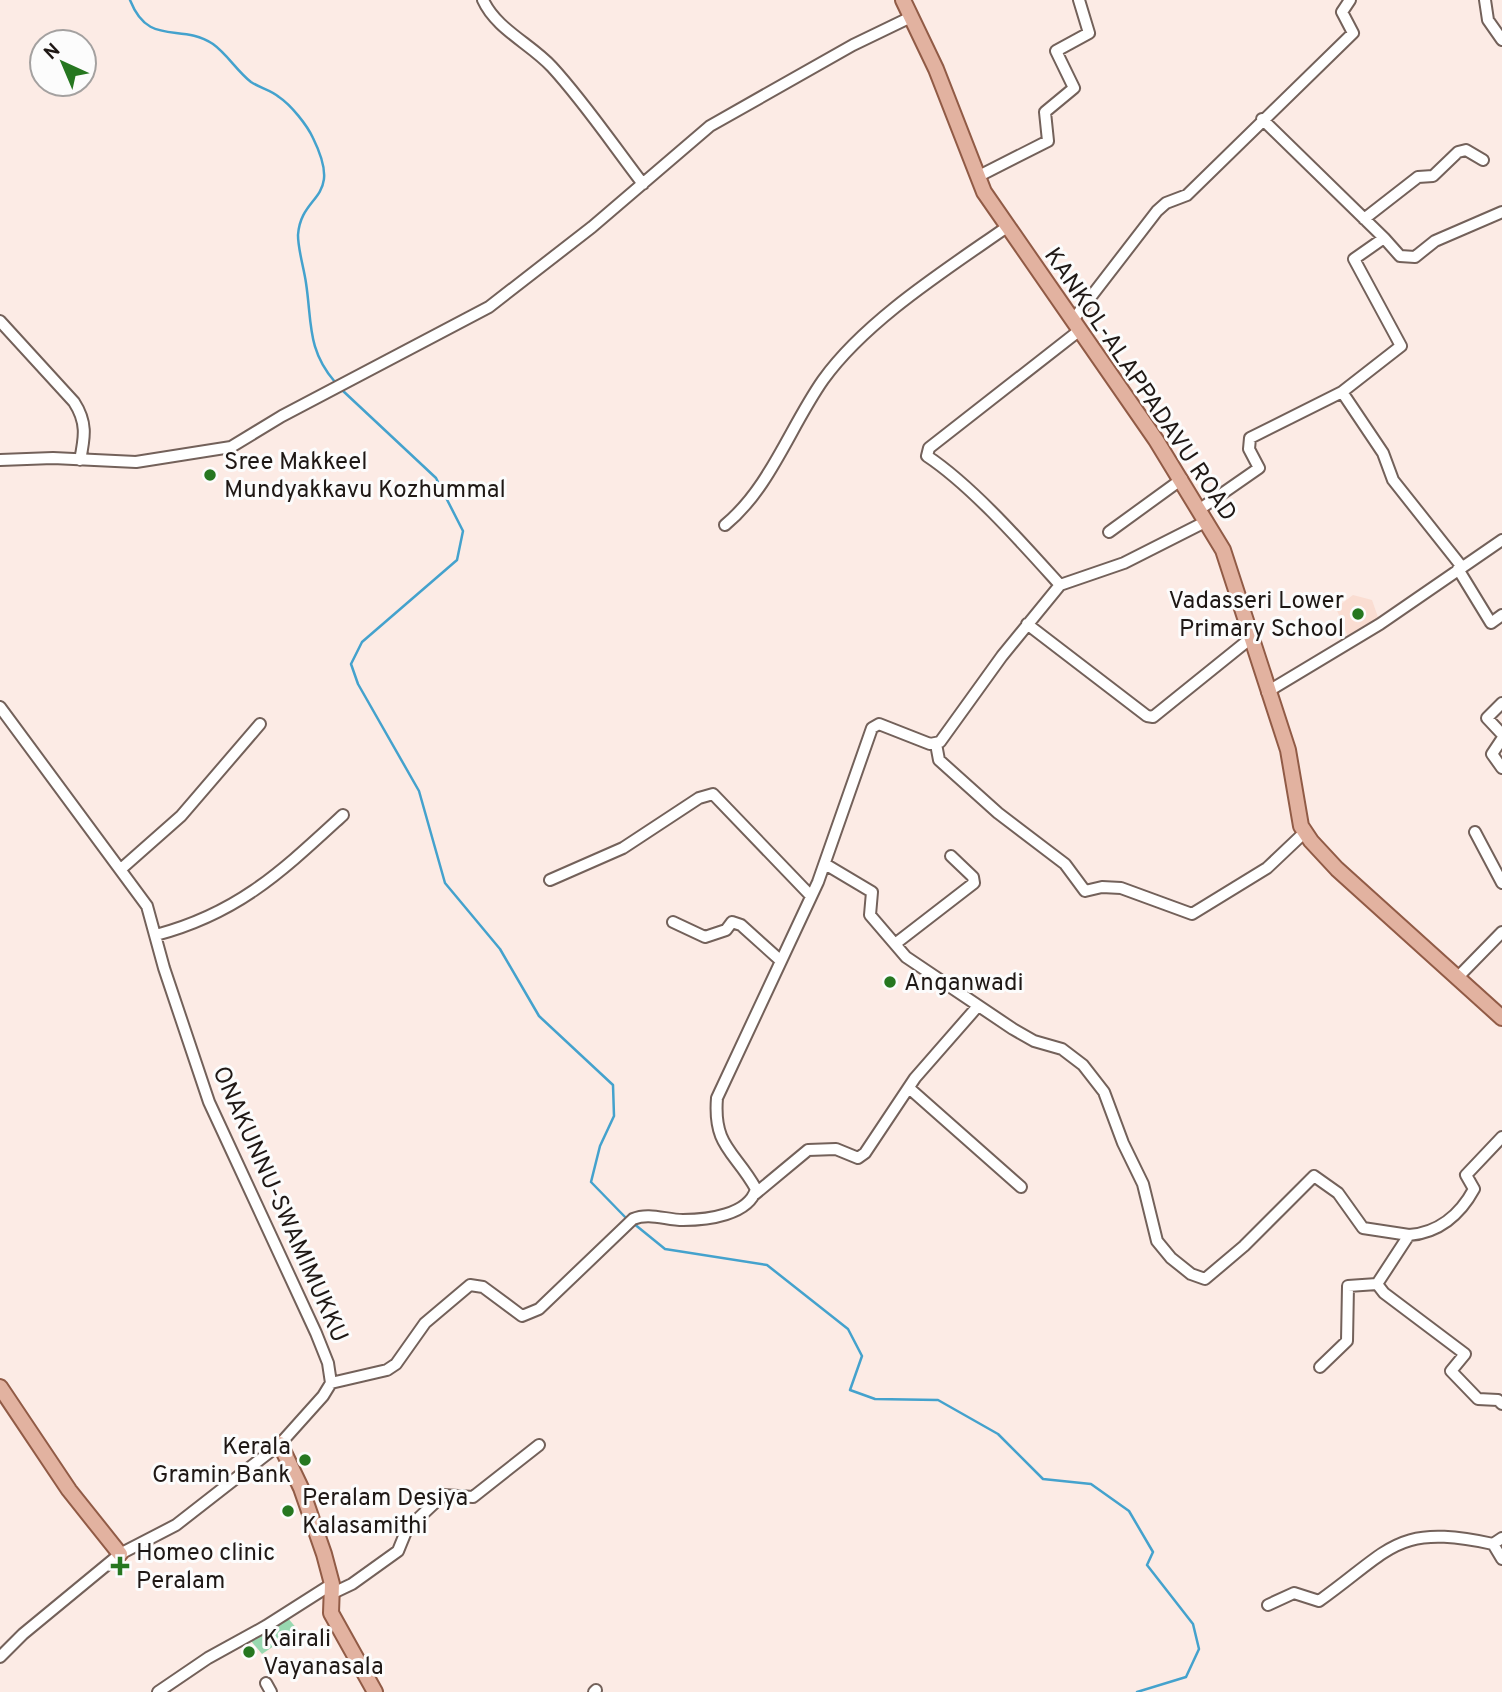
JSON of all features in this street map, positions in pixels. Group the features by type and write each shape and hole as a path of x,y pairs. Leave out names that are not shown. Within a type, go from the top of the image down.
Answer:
{"main road":[{"name":"KANKOL-ALAPPADAVU ROAD","path":"903,0 936,69 977,177 1006,227 1182,479 1223,550 1288,750 1301,826 1338,869 1502,1018"},
{"path":"0,1387 69,1490 120,1554"},
{"path":"280,1444 301,1488 331,1589 331,1613 375,1692"}],"street":[{"path":"483,0 494,19 536,50 555,70 643,184"},
{"path":"977,177 1048,141 1045,112 1074,89 1056,51 1089,33 1079,0"},
{"path":"1060,585 997,519 942,466 927,456 929,449 1077,325 1157,211 1166,203 1186,195 1353,33 1342,12 1350,0"},
{"path":"1485,0 1483,9 1502,40"},
{"path":"0,460 136,462 232,447 282,416 489,307 643,184 710,126 853,45 911,16"},
{"path":"1262,119 1400,256 1415,257 1435,241 1502,212"},
{"path":"1364,219 1418,177 1433,176 1458,152 1466,150 1483,160"},
{"path":"725,525 753,497 825,377 886,316 1006,227"},
{"path":"1305,832 1267,868 1192,914 1121,888 1102,887 1085,891 1065,864 999,813 939,760 936,744 1060,585 1124,563 1203,515 1259,468 1250,449 1250,438 1342,392 1401,346 1354,259 1384,238"},
{"path":"0,321 74,402 83,417 85,436 80,460"},
{"path":"1342,392 1383,453 1392,480 1460,568 1491,623 1502,615"},
{"path":"1109,532 1182,479"},
{"path":"1267,692 1380,624 1502,540"},
{"path":"1027,624 1147,716 1153,717 1251,638"},
{"path":"1502,703 1487,718 1502,734"},
{"name":"ONAKUNNU-SWAMIMUKKU","path":"0,707 147,906 168,981 209,1102 316,1333 328,1363 331,1383 319,1402 280,1444 176,1525 120,1554 23,1633 0,1657"},
{"path":"121,869 181,816 260,723"},
{"path":"755,1194 756,1189 730,1153 715,1125 717,1098 825,864 872,728 878,724 936,744"},
{"path":"1502,739 1492,754 1502,768"},
{"path":"550,880 623,848 699,798 713,794 811,896"},
{"path":"156,934 194,925 264,886 343,815"},
{"path":"1475,832 1502,883"},
{"path":"895,944 974,883 973,877 951,856"},
{"path":"825,864 872,892 870,915 906,957 1023,1035 1062,1049 1083,1065 1104,1092 1123,1143 1143,1184 1157,1241 1171,1258 1191,1274 1205,1279 1282,1211 1314,1176 1338,1193 1363,1228 1409,1235 1429,1233 1467,1201 1474,1189 1466,1175 1502,1137"},
{"path":"673,922 705,937 726,930 732,922 741,925 781,961"},
{"path":"1458,977 1502,932"},
{"path":"331,1383 387,1370 396,1364 425,1323 470,1285 483,1287 522,1316 535,1313 630,1222 650,1216 684,1220 733,1212 749,1204 755,1194 808,1150 836,1149 858,1158 865,1153 909,1087 978,1006"},
{"path":"909,1087 1021,1187"},
{"path":"1377,1284 1409,1235"},
{"path":"1320,1367 1347,1341 1348,1286 1377,1284"},
{"path":"1377,1284 1384,1293 1465,1354 1451,1371 1478,1399 1498,1400 1502,1404"},
{"path":"158,1692 208,1658 331,1589 360,1579 398,1551 407,1529 443,1495 472,1497 539,1445"},
{"path":"1268,1605 1294,1593 1319,1601 1382,1552 1406,1540 1429,1536 1497,1541 1502,1559"}],"shaded area":[{"name":"Vadasseri Lower Primary School","path":"1353,595 1372,600 1379,620 1348,637 1336,608"}],"green space":[{"path":"287,1617 298,1630 262,1654 251,1641"}],"waterway":[{"path":"130,0 146,24 166,32 201,38 213,44 251,82 289,105 310,133 321,158 323,185 301,221 298,241 315,347 335,382"},
{"path":"342,390 436,478 463,531 457,560 362,642 351,664 358,684 419,791 445,883 500,949 539,1016 613,1085 614,1116 600,1146 591,1182 627,1219"},
{"path":"633,1223 665,1249 767,1265 848,1329 862,1356 850,1390 875,1399 938,1400 998,1434 1043,1479 1091,1484 1129,1511 1153,1552 1147,1565 1193,1624 1199,1649 1186,1677 1137,1692"}],"place":[{"name":"Sree Makkeel Mundyakkavu Kozhummal","path":"210,475"},
{"name":"Vadasseri Lower Primary School","path":"1358,614"},
{"name":"Anganwadi","path":"890,982"},
{"name":"Kerala Gramin Bank","path":"305,1460"},
{"name":"Peralam Desiya Kalasamithi","path":"288,1511"},
{"name":"Homeo clinic Peralam","path":"120,1566"},
{"name":"Kairali Vayanasala","path":"249,1652"}]}
